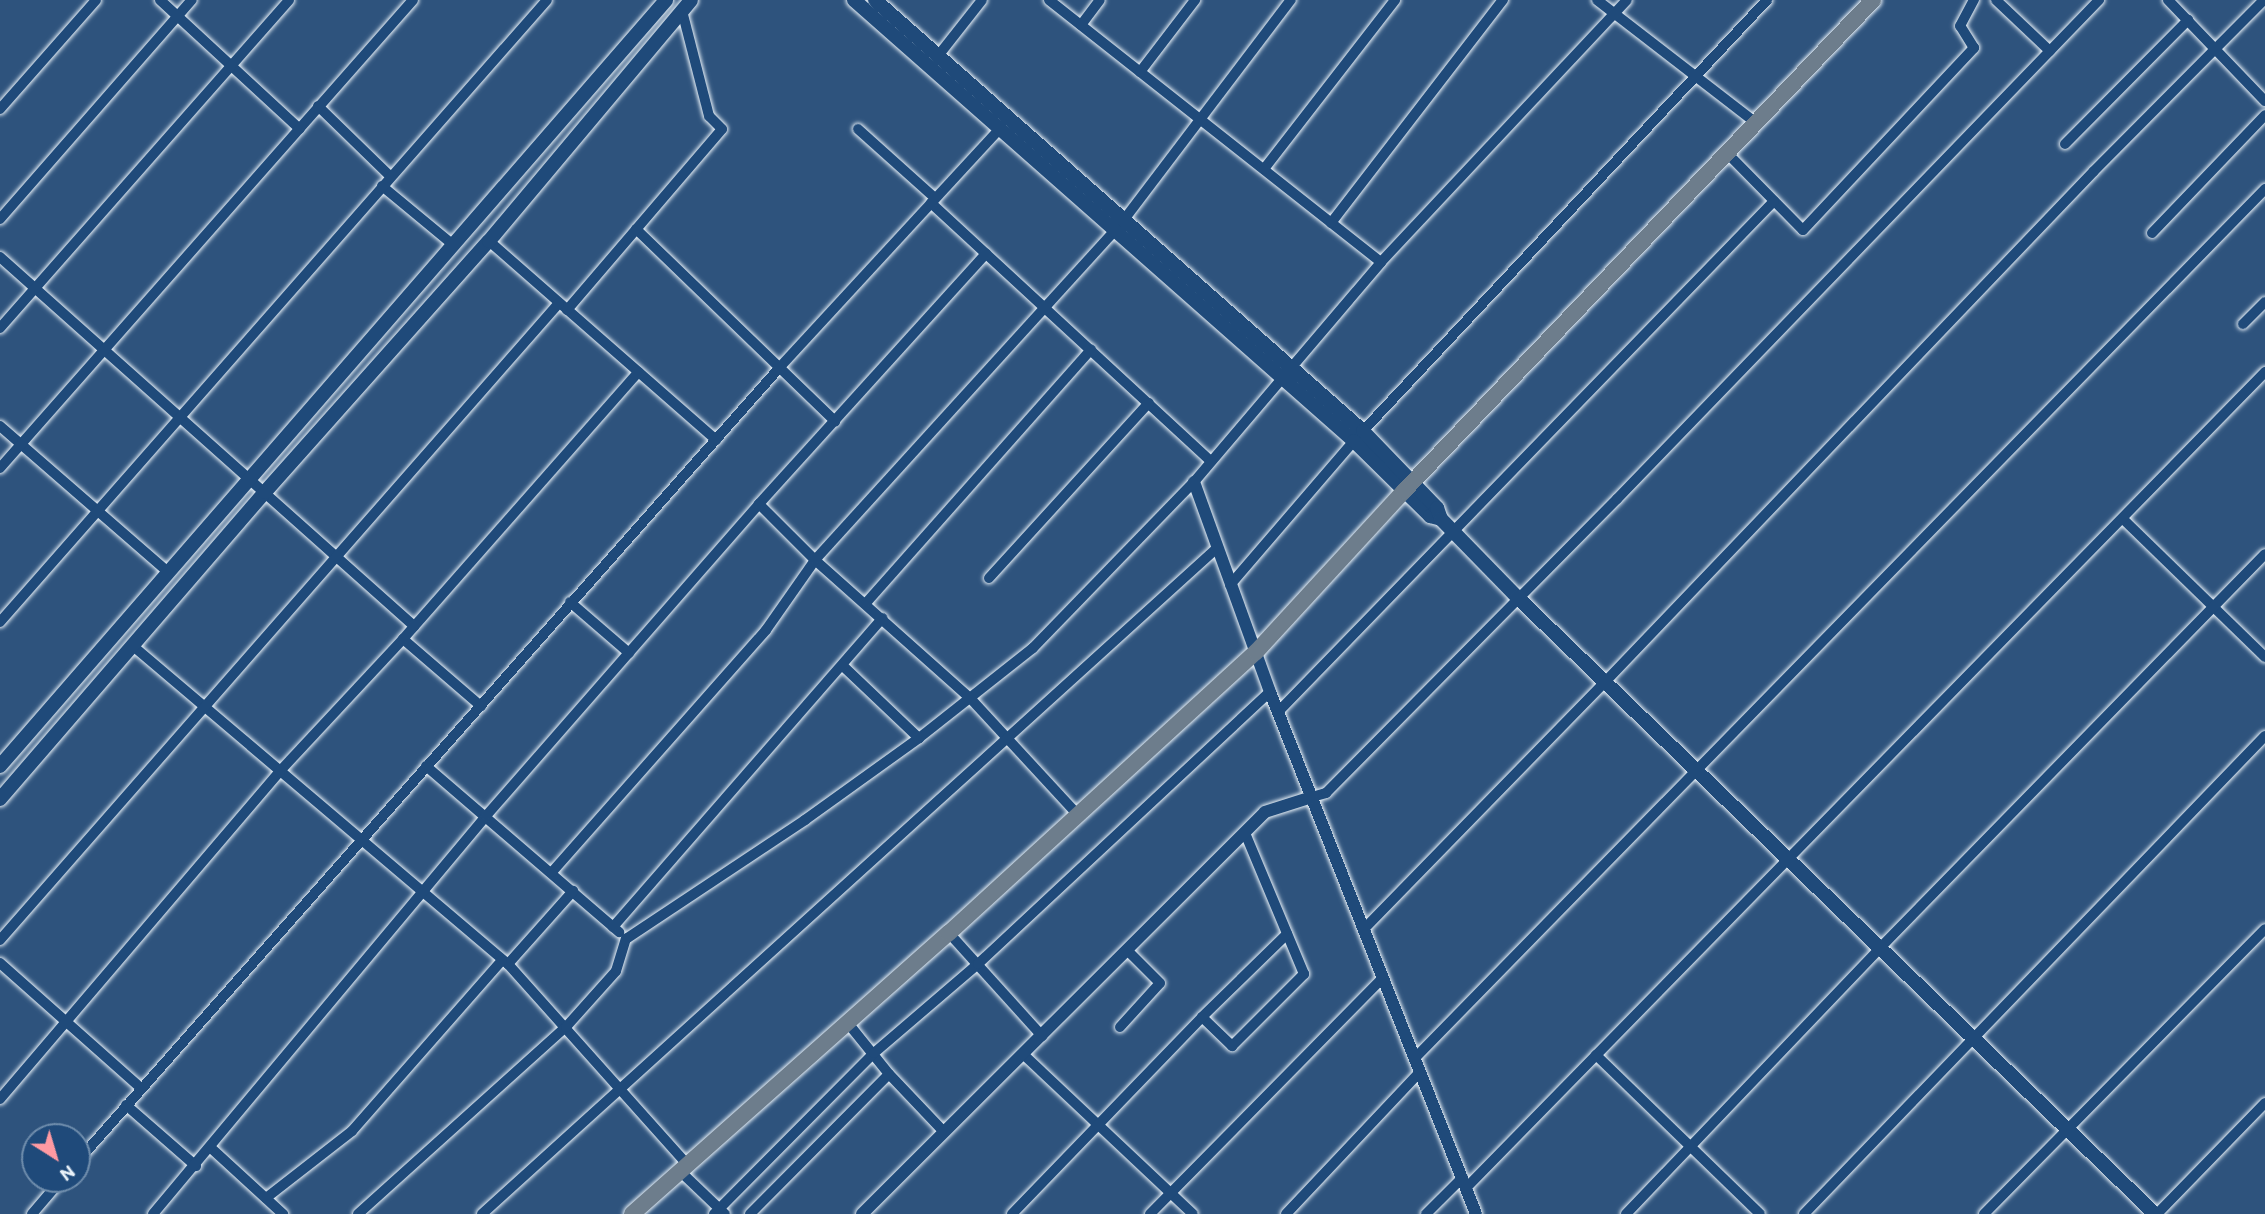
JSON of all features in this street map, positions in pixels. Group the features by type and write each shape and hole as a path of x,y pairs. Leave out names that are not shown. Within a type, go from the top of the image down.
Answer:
{"main road":[{"path":"0,766 666,0"},
{"path":"854,0 1000,129 1119,226 1359,436 1408,487 1437,508 1441,519 1517,597 1697,769 2065,1130 2156,1214"},
{"path":"875,0 1119,226"},
{"path":"632,1214 949,933 1256,652 1408,487 1873,0"},
{"path":"0,799 265,492 489,241 686,5"}],"street":[{"path":"0,109 96,0"},
{"path":"160,0 300,129"},
{"path":"0,219 192,0"},
{"path":"0,328 289,0"},
{"path":"0,468 413,0"},
{"path":"0,622 547,0"},
{"path":"938,56 982,0"},
{"path":"1049,0 1381,262"},
{"path":"1081,25 1100,0"},
{"path":"1140,72 1195,0"},
{"path":"551,872 766,630 815,560 1119,226 1291,0"},
{"path":"1264,169 1395,0"},
{"path":"1331,223 1503,0"},
{"path":"1597,0 1756,122"},
{"path":"358,1214 566,1027 616,971 626,939 805,820 971,699 1033,648 1194,482 1381,262 1627,0"},
{"path":"1230,585 1359,436 1767,0"},
{"path":"1727,153 1803,230 1974,48 1959,26 1974,0"},
{"path":"1996,0 2050,51"},
{"path":"862,1214 1265,812 1326,793 1517,597 1617,499 2099,0"},
{"path":"2168,0 2265,100"},
{"path":"1364,929 1605,682 2094,171 2264,0"},
{"path":"0,940 337,556 636,229 722,129 709,116 686,5"},
{"path":"2065,144 2188,20"},
{"path":"318,106 390,176"},
{"path":"2152,233 2265,115"},
{"path":"858,129 986,254 1211,461"},
{"path":"91,1146 780,367 1000,129"},
{"path":"382,186 452,244"},
{"path":"1415,1058 2265,189"},
{"path":"1278,712 1774,201"},
{"path":"636,229 835,421"},
{"path":"489,241 716,440"},
{"path":"153,1214 196,1166 486,816 759,504 986,254"},
{"path":"0,257 414,626"},
{"path":"2243,324 2265,302"},
{"path":"866,603 1091,350"},
{"path":"0,1099 281,770 403,639 638,372"},
{"path":"1426,1214 1465,1182 1596,1055 2265,372"},
{"path":"989,578 1149,403"},
{"path":"0,426 168,572"},
{"path":"1194,482 1270,692 1476,1214"},
{"path":"759,504 815,560 971,699 1077,814"},
{"path":"2123,519 2265,657"},
{"path":"482,1214 1217,548"},
{"path":"1626,1214 1879,949 2265,554"},
{"path":"570,602 629,653"},
{"path":"613,927 883,618"},
{"path":"403,639 481,706"},
{"path":"133,646 505,962 621,1090 720,1212 874,1053 978,964 1270,692"},
{"path":"843,666 919,738"},
{"path":"1804,1214 2265,736"},
{"path":"426,766 626,939"},
{"path":"1202,1017 1232,1046 1304,974 1245,833"},
{"path":"266,1198 352,1131 573,891"},
{"path":"1984,1214 2265,929"},
{"path":"949,933 1042,1036"},
{"path":"1012,1214 1202,1017 1287,934"},
{"path":"1120,1027 1160,983 1128,951"},
{"path":"0,962 141,1088"},
{"path":"1150,1214 1383,978"},
{"path":"847,1022 889,1074 943,1131"},
{"path":"1023,1054 1193,1214"},
{"path":"1596,1055 1759,1214"},
{"path":"1286,1214 1420,1072"},
{"path":"750,1214 889,1074"},
{"path":"2156,1214 2265,1103"},
{"path":"126,1105 196,1166"},
{"path":"211,1148 283,1214"},
{"path":"32,1214 50,1193"}]}
